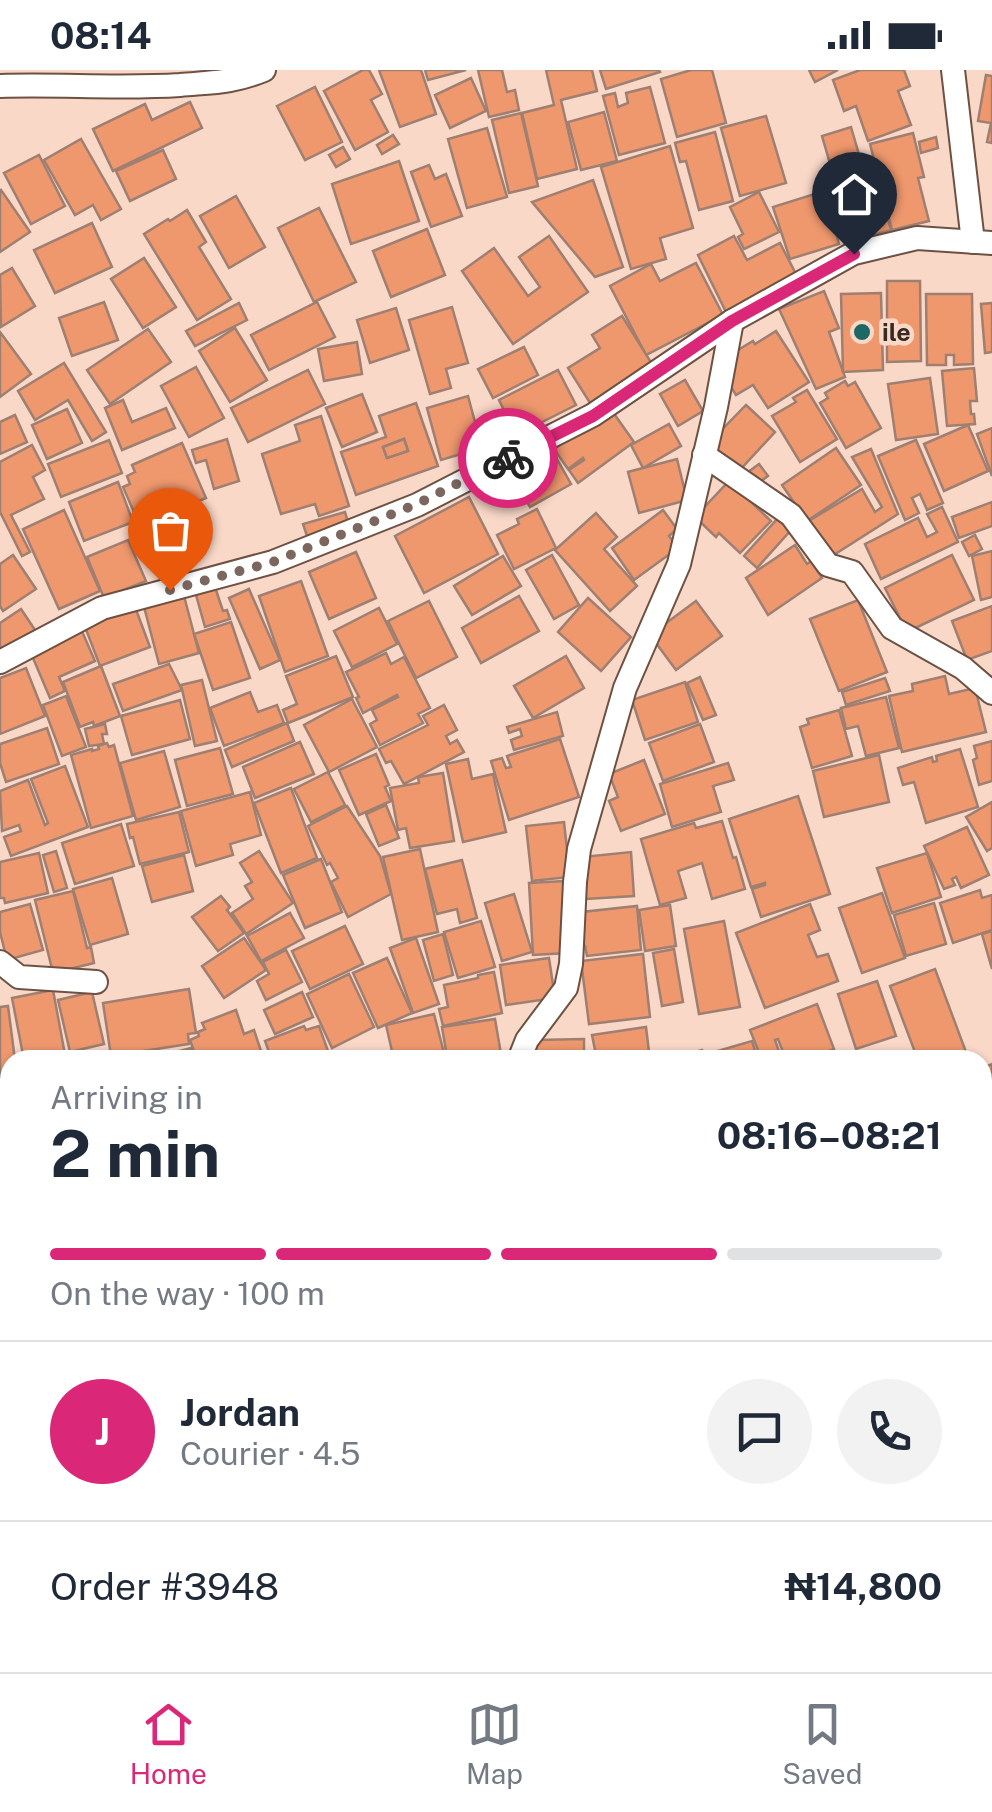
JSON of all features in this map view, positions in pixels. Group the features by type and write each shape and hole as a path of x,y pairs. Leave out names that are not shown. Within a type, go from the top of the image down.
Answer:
{"street":[{"path":"0,86 152,86 238,81 264,70"},
{"path":"0,662 102,608 273,562 417,504 593,416 732,321 854,254 917,238 983,242 953,70"},
{"path":"524,1050 566,988 583,835 626,688 678,564 691,520 732,321"},
{"path":"704,455 790,516 828,564 852,572 892,628 964,668 992,693"},
{"path":"0,962 19,976 96,982"}],"building":[{"path":"369,70 382,94 371,100 388,132 355,150 324,91"},
{"path":"379,70 421,70 436,114 400,127"},
{"path":"425,70 466,70 428,80"},
{"path":"478,70 502,70 507,92 515,90 519,110 489,117"},
{"path":"546,70 592,70 597,91 561,100 577,169 537,179 522,113 554,105"},
{"path":"600,70 659,70 660,72 606,89"},
{"path":"691,70 712,70 726,123 677,137 661,79"},
{"path":"809,70 838,70 815,82"},
{"path":"860,70 904,70 910,86 898,91 911,125 868,141 856,106 844,111 833,80"},
{"path":"986,75 992,76 992,143 987,142 991,123 978,121"},
{"path":"471,78 486,111 450,128 435,95"},
{"path":"315,87 342,142 305,160 277,106"},
{"path":"650,87 665,143 619,155 603,96 615,93 618,107 628,103 626,93"},
{"path":"190,102 202,128 113,171 93,129 145,104 152,120"},
{"path":"604,112 617,161 581,170 568,122"},
{"path":"521,113 538,186 509,193 492,120"},
{"path":"766,116 786,183 740,196 721,128"},
{"path":"851,127 860,158 831,167 822,136"},
{"path":"487,128 507,197 467,208 448,139"},
{"path":"715,132 733,201 699,210 686,161 680,162 675,143"},
{"path":"913,133 924,177 918,178 929,221 892,230 870,144"},
{"path":"393,135 399,144 382,154 377,145"},
{"path":"936,137 938,148 921,153 919,142"},
{"path":"81,139 121,209 101,220 93,205 75,215 44,160"},
{"path":"670,146 693,228 660,238 666,259 631,269 601,167"},
{"path":"343,147 350,159 336,167 329,155"},
{"path":"163,150 176,179 130,201 116,171"},
{"path":"39,155 65,206 31,224 4,173"},
{"path":"869,157 891,230 849,242 843,220 847,219 832,168 846,164 851,182 855,181 849,163"},
{"path":"399,161 419,221 351,244 332,184"},
{"path":"429,165 435,179 446,174 462,216 431,227 411,172"},
{"path":"593,180 623,267 595,277 532,202"},
{"path":"0,191 30,232 0,252"},
{"path":"824,191 839,244 790,259 773,207"},
{"path":"759,192 779,232 744,249 738,237 743,234 730,207"},
{"path":"236,196 265,247 229,268 200,216"},
{"path":"319,208 356,282 314,302 278,228"},
{"path":"187,210 206,242 199,247 231,299 197,320 144,234"},
{"path":"92,223 112,267 55,293 34,250"},
{"path":"427,229 445,275 391,297 373,251"},
{"path":"549,236 588,292 513,344 462,271 494,248 528,296 540,287 519,257"},
{"path":"734,236 747,260 780,243 797,276 726,312 698,255"},
{"path":"144,258 176,307 143,328 111,279"},
{"path":"696,263 723,315 646,355 610,286 651,264 660,281"},
{"path":"12,268 35,306 1,327 0,275"},
{"path":"887,281 920,281 921,361 887,362"},
{"path":"824,291 839,328 829,332 845,377 816,389 779,309"},
{"name":"ile","path":"881,293 883,370 843,372 841,294"},
{"path":"926,294 972,294 973,364 954,365 954,355 946,355 946,365 927,365"},
{"path":"104,302 118,340 72,356 59,318"},
{"path":"317,302 335,337 269,370 251,335"},
{"path":"239,303 247,320 195,346 186,331"},
{"path":"992,303 992,352 985,353 981,304"},
{"path":"452,307 468,363 446,369 451,388 430,394 409,320"},
{"path":"396,308 409,350 370,363 357,320"},
{"path":"622,316 654,367 592,406 568,368 600,348 592,335"},
{"path":"235,328 267,380 230,402 199,351"},
{"path":"148,329 171,362 110,404 87,370"},
{"path":"776,331 809,382 768,408 753,385 736,395 723,374 728,356"},
{"path":"0,332 31,374 0,397"},
{"path":"357,342 362,374 324,381 318,349"},
{"path":"524,347 538,375 493,398 478,369"},
{"path":"64,363 106,432 92,441 68,400 35,420 18,391"},
{"path":"196,367 224,418 189,437 161,386"},
{"path":"974,368 977,401 970,401 975,424 947,426 942,371"},
{"path":"308,370 325,404 248,442 231,408"},
{"path":"558,370 576,405 516,435 499,400"},
{"path":"930,378 938,434 896,440 888,384"},
{"path":"685,380 703,411 678,426 660,394"},
{"path":"845,381 848,386 855,382 881,428 846,448 820,403 828,398 825,393"},
{"path":"807,390 837,439 800,462 772,416 796,402 793,398"},
{"path":"362,394 377,432 342,447 326,408"},
{"path":"468,396 482,448 441,460 427,408"},
{"path":"123,400 132,422 166,408 175,428 122,450 105,408"},
{"path":"416,403 438,466 356,495 341,452 386,437 379,416","holes":["404,439 408,451 387,458 383,447"]},
{"path":"746,405 775,432 738,472 708,444"},
{"path":"610,408 634,442 578,483 569,470 583,458 568,469 554,449"},
{"path":"67,409 82,443 47,459 32,425"},
{"path":"15,415 27,442 0,454 0,422"},
{"path":"321,416 349,506 319,516 315,504 281,514 262,454 300,441 295,425"},
{"path":"669,424 681,446 643,468 631,445"},
{"path":"968,425 988,471 944,491 924,444"},
{"path":"992,428 992,476 977,434"},
{"path":"227,439 239,481 214,489 206,460 196,463 192,450"},
{"path":"404,439 408,451 387,458 383,447"},
{"path":"109,440 122,473 61,497 48,464"},
{"path":"916,440 943,503 927,510 920,494 912,498 919,513 905,520 878,456"},
{"path":"182,443 206,498 140,526 123,487 130,484 127,476 135,472 132,465"},
{"path":"32,445 45,470 33,477 44,499 11,515 30,552 22,556 0,512 0,462"},
{"path":"836,448 861,485 807,521 782,485"},
{"path":"871,449 898,514 829,558 807,522 862,489 875,512 882,507 852,457"},
{"path":"557,459 571,484 530,507 516,482"},
{"path":"677,459 687,500 639,513 628,472"},
{"path":"759,464 768,476 753,487 744,475"},
{"path":"729,481 771,521 740,553 695,517"},
{"path":"118,482 133,522 84,541 69,502"},
{"path":"469,497 498,554 424,593 395,536"},
{"path":"992,502 992,526 959,538 952,517"},
{"path":"942,507 958,542 881,579 865,544 918,518 927,537 937,532 927,514"},
{"path":"537,509 556,548 514,569 497,535"},
{"path":"64,510 100,591 59,609 23,529"},
{"path":"663,510 677,529 669,536 678,548 634,580 612,548"},
{"path":"345,512 349,526 308,539 303,524"},
{"path":"596,513 617,537 604,549 637,586 610,611 555,550"},
{"path":"778,518 791,530 757,568 744,556"},
{"path":"975,535 982,549 969,556 962,542"},
{"path":"128,540 146,581 104,598 87,557"},
{"path":"795,545 822,578 768,615 746,578"},
{"path":"992,551 992,597 981,600 972,556"},
{"path":"356,552 376,598 329,619 309,572"},
{"path":"13,555 36,589 3,611 0,564"},
{"path":"552,555 579,605 554,619 526,570"},
{"path":"952,555 974,600 907,632 885,588"},
{"path":"503,556 521,586 472,615 454,586"},
{"path":"301,581 328,656 285,672 259,596"},
{"path":"215,587 230,619 205,627 194,588"},
{"path":"249,589 280,660 260,669 229,598"},
{"path":"183,592 199,653 159,664 143,603"},
{"path":"519,596 539,631 481,663 462,628"},
{"path":"588,598 631,637 601,671 558,632"},
{"path":"858,600 887,672 839,691 810,619"},
{"path":"429,601 457,657 416,678 388,621"},
{"path":"696,601 722,636 676,670 650,635"},
{"path":"992,606 992,651 967,660 952,621"},
{"path":"135,607 150,647 100,666 82,619"},
{"path":"379,608 397,644 352,667 334,631"},
{"path":"21,609 35,630 0,654 0,623"},
{"path":"231,622 250,678 213,690 194,634"},
{"path":"81,629 95,661 59,677 65,691 50,698 30,651"},
{"path":"386,653 391,664 404,657 430,708 418,714 423,723 380,745 370,724 377,720 372,710 398,697 363,713 346,672"},
{"path":"336,656 353,697 288,723 283,710 297,704 286,676"},
{"path":"566,656 584,688 533,718 514,686"},
{"path":"169,664 182,690 123,711 113,684"},
{"path":"101,666 120,716 80,727 63,682"},
{"path":"26,668 45,716 0,734 0,678"},
{"path":"945,676 949,694 975,688 986,732 902,752 889,696 913,691 912,684"},
{"path":"700,677 716,715 703,720 687,683"},
{"path":"885,678 890,691 846,705 842,692"},
{"path":"202,680 217,741 195,746 181,685"},
{"path":"685,682 698,722 645,740 632,700"},
{"path":"250,692 258,712 277,705 284,723 224,746 210,708"},
{"path":"66,696 86,747 62,756 43,705"},
{"path":"886,697 899,748 866,756 858,726 846,729 841,708"},
{"path":"352,699 377,747 329,772 304,725"},
{"path":"180,700 190,739 132,755 121,716"},
{"path":"444,705 457,730 446,736 450,744 457,740 464,752 404,784 379,749 428,725 423,716"},
{"path":"839,710 852,756 812,768 800,727 809,724 807,719"},
{"path":"557,712 563,736 514,750 511,740 522,736 520,729 509,733 507,727"},
{"path":"287,723 294,741 232,767 225,750"},
{"path":"105,724 104,744 89,746 85,729"},
{"path":"700,724 714,762 663,781 649,743"},
{"path":"47,728 59,764 6,782 0,744"},
{"path":"560,739 579,797 509,820 491,761 502,758 506,768 511,767 507,756"},
{"path":"992,741 992,781 979,785 974,746"},
{"path":"300,742 314,774 255,798 243,767"},
{"path":"107,743 109,747 114,745 133,816 91,828 71,755 99,749"},
{"path":"220,748 233,794 187,806 175,760"},
{"path":"960,749 978,807 926,823 914,782 903,785 898,768 932,757 933,762 937,761 936,756"},
{"path":"164,751 180,807 136,820 120,763"},
{"path":"376,754 391,801 359,815 339,770"},
{"path":"879,755 889,802 824,817 813,771"},
{"path":"468,759 472,779 493,774 506,832 463,842 446,764"},
{"path":"644,760 665,814 621,831 609,801 618,797 609,774"},
{"path":"728,763 734,780 713,786 721,812 672,827 660,784"},
{"path":"65,766 88,827 11,856 4,837 21,831 19,825 2,831 0,791 28,780 45,825 48,823 31,779"},
{"path":"328,772 345,805 311,822 294,789"},
{"path":"443,773 454,841 410,848 406,828 398,830 390,788 419,783 418,777"},
{"path":"291,788 317,858 281,873 254,803"},
{"path":"250,792 261,835 230,844 233,855 196,866 181,811"},
{"path":"798,796 830,894 761,917 752,889 765,883 751,887 729,819"},
{"path":"992,802 992,848 987,851 966,817"},
{"path":"386,805 399,838 379,846 366,814"},
{"path":"347,806 380,856 391,894 348,917 331,882 338,878 330,863 327,865 308,826"},
{"path":"179,812 189,852 140,864 127,824"},
{"path":"722,821 745,889 712,899 702,863 678,871 686,898 660,905 641,839 694,823 696,828"},
{"path":"564,822 570,877 532,881 526,826"},
{"path":"121,824 134,866 75,884 62,843"},
{"path":"967,827 989,875 961,888 956,877 952,879 955,885 944,889 924,846"},
{"path":"420,849 438,932 402,940 383,857"},
{"path":"56,851 67,888 54,892 43,855"},
{"path":"259,851 293,903 246,934 232,913 253,899 245,886 252,882 240,863"},
{"path":"631,852 634,896 586,899 582,857"},
{"path":"39,853 48,893 5,903 0,898 0,862"},
{"path":"927,853 941,897 892,913 877,868"},
{"path":"184,855 193,891 152,902 142,866"},
{"path":"321,859 342,912 305,928 283,875"},
{"path":"462,860 477,918 460,923 457,909 437,914 425,869"},
{"path":"112,878 128,934 90,945 73,889"},
{"path":"564,881 568,953 533,955 529,883"},
{"path":"980,890 982,898 992,895 992,930 953,943 940,903"},
{"path":"73,891 94,963 53,973 35,900"},
{"path":"882,893 905,958 862,973 839,908"},
{"path":"514,894 532,952 502,961 485,903"},
{"path":"221,896 244,933 218,951 192,917"},
{"path":"934,903 946,944 906,956 894,915"},
{"path":"30,904 43,950 7,960 0,912"},
{"path":"810,904 820,930 808,935 817,957 828,954 838,981 765,1008 736,933"},
{"path":"670,905 676,946 645,951 639,910"},
{"path":"637,906 641,950 587,956 585,946 579,947 582,912"},
{"path":"290,913 304,938 261,961 247,936"},
{"path":"481,921 495,967 458,978 444,932"},
{"path":"724,921 740,1007 699,1014 684,929"},
{"path":"345,926 363,964 310,989 292,951"},
{"path":"992,931 992,969 982,934"},
{"path":"443,934 453,975 434,981 423,940"},
{"path":"244,938 266,970 224,998 202,966"},
{"path":"416,938 439,1004 413,1013 390,948"},
{"path":"674,949 683,1002 662,1006 653,953"},
{"path":"286,950 302,982 266,1000 257,981 269,974 263,962"},
{"path":"643,954 650,1017 589,1024 581,961"},
{"path":"387,958 412,1013 378,1028 353,973"},
{"path":"549,958 555,998 506,1005 500,965"},
{"path":"935,969 965,1050 914,1050 890,986"},
{"path":"494,972 502,1013 443,1026 439,1009 448,1007 444,985"},
{"path":"349,974 374,1027 332,1048 307,994"},
{"path":"877,981 896,1036 856,1049 838,994"},
{"path":"189,989 196,1033 188,1034 189,1044 150,1050 110,1050 103,1003"},
{"path":"53,990 64,1050 22,1050 12,998"},
{"path":"92,992 104,1044 70,1050 58,1000"},
{"path":"302,992 313,1017 275,1034 264,1010"},
{"path":"817,1004 834,1049 782,1050 778,1039 775,1040 778,1050 758,1050 750,1030"},
{"path":"8,1006 14,1050 0,1050 0,1007"},
{"path":"236,1010 244,1034 254,1030 261,1050 194,1050 190,1040 205,1029 202,1023"},
{"path":"434,1014 443,1050 392,1050 386,1025"},
{"path":"495,1019 500,1050 446,1050 442,1027"},
{"path":"304,1026 306,1030 319,1026 328,1050 268,1050 265,1041"},
{"path":"646,1027 649,1050 595,1050 592,1035"},
{"path":"584,1039 584,1050 536,1050 536,1040"},
{"path":"752,1041 755,1050 721,1050"}],"way so far":[{"path":"170,590 273,562 417,504 508,458"}],"place":[{"name":"ile","path":"862,332"}],"route":[{"path":"508,458 593,416 732,321 854,254"}]}
